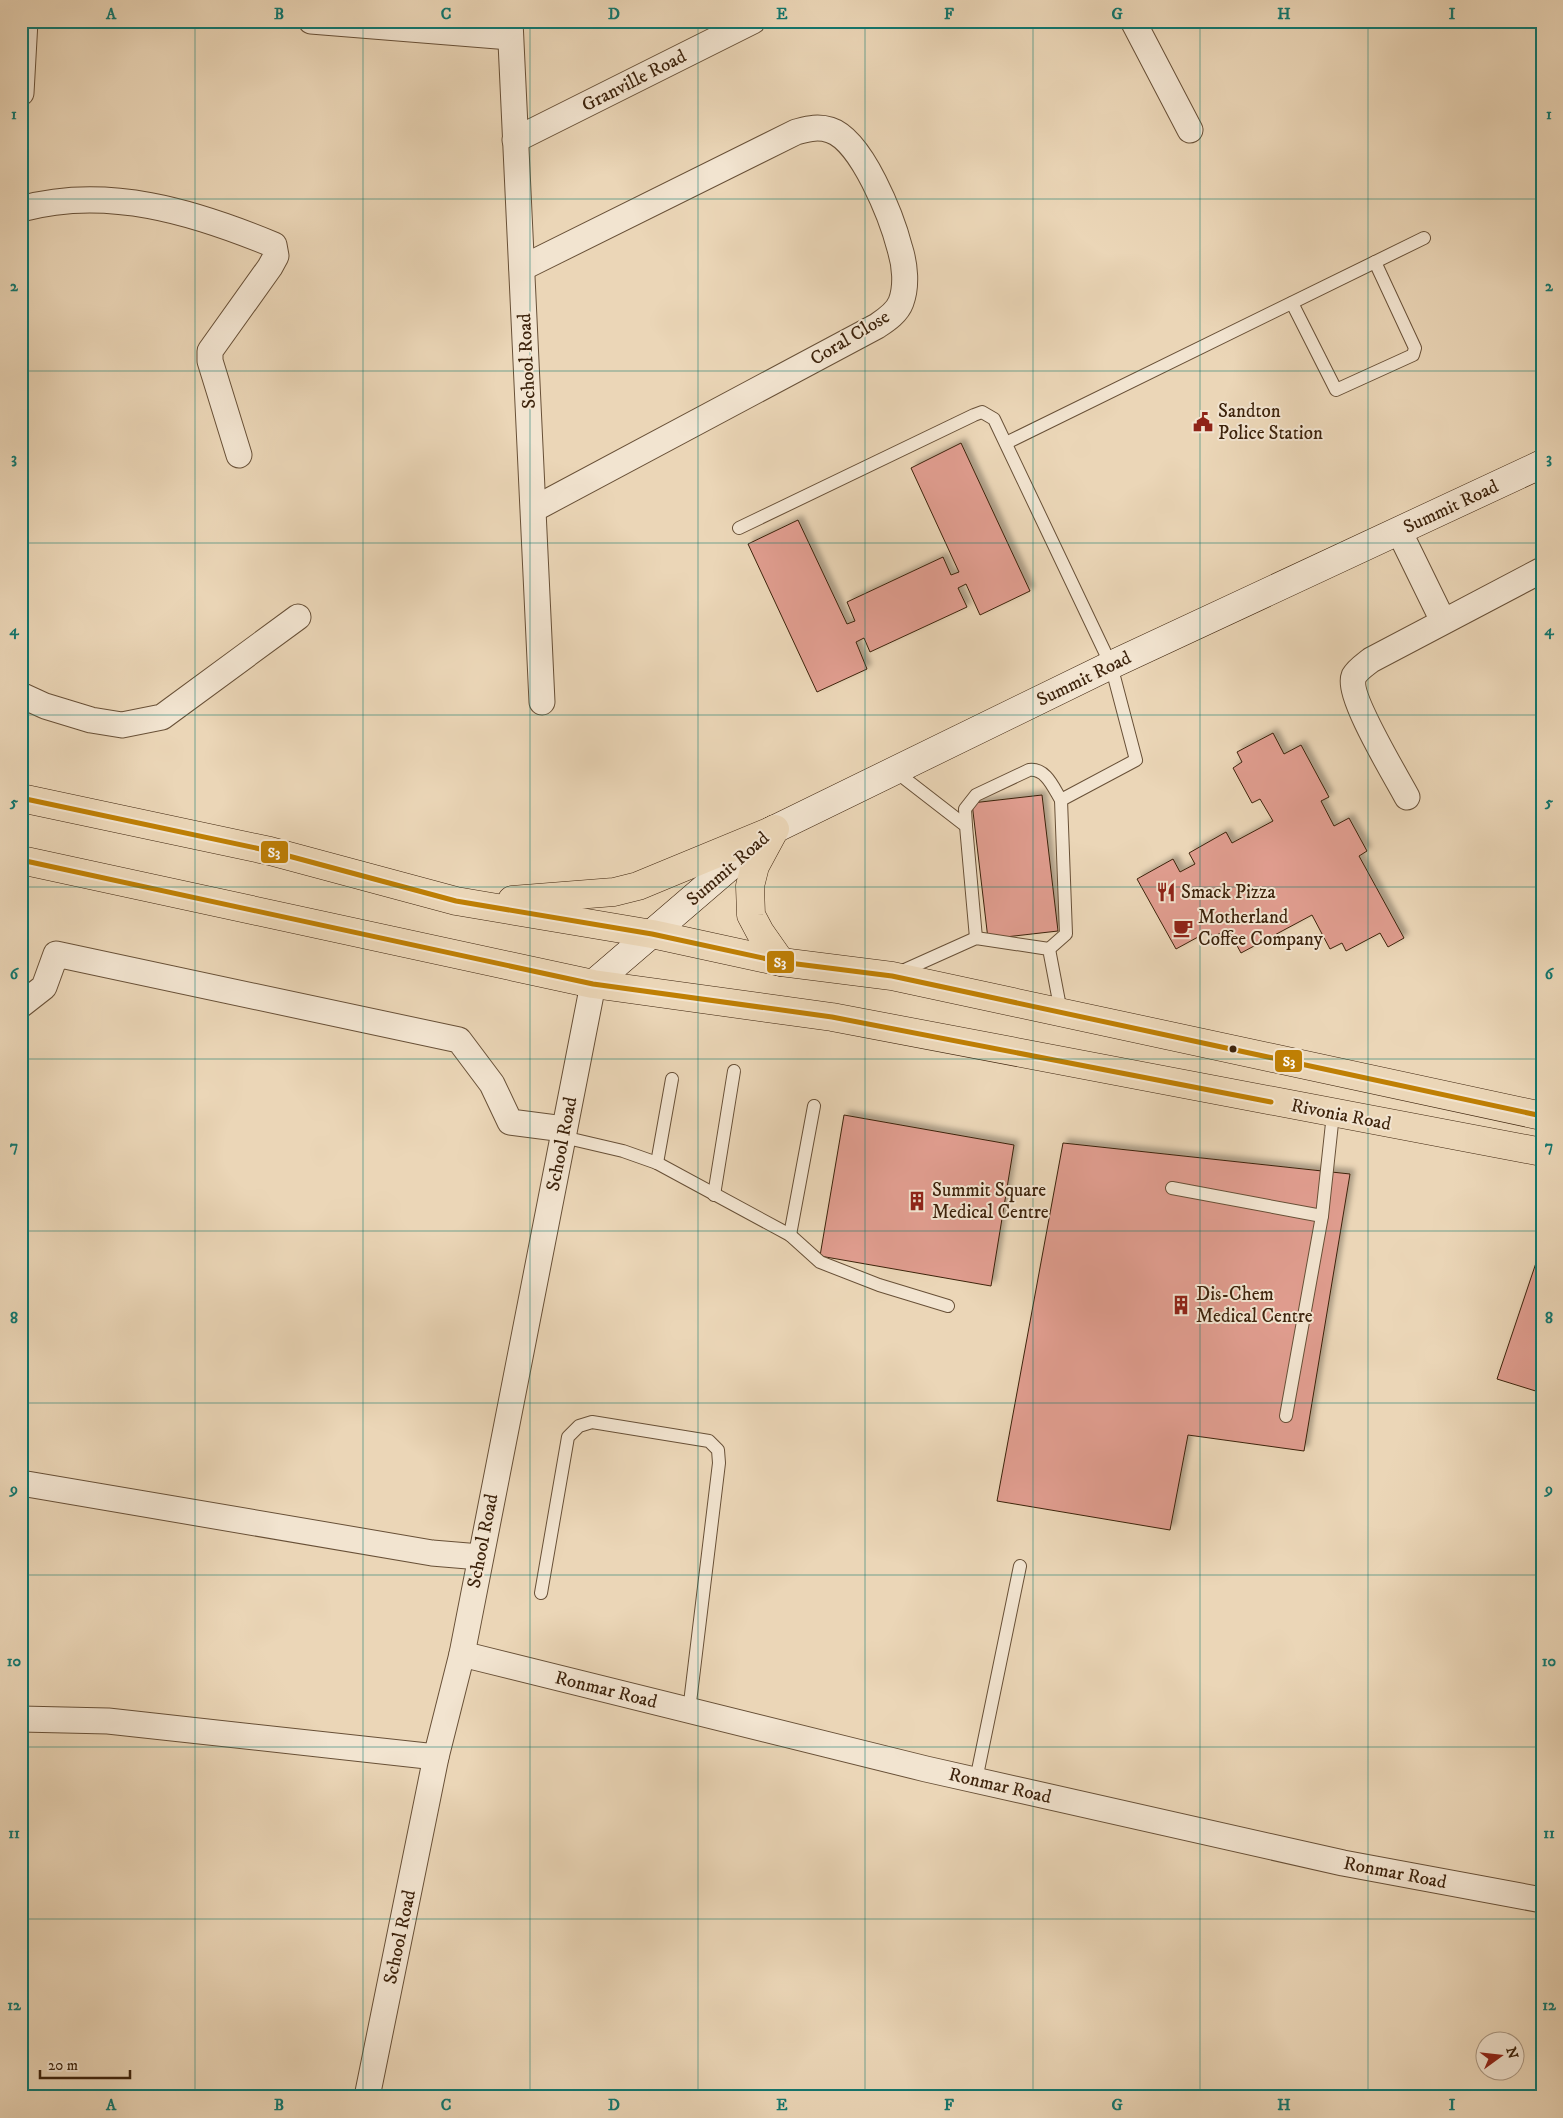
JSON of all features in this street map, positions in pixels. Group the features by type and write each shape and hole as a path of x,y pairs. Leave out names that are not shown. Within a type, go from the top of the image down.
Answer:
{"main road":[{"name":"Summit Road","path":"593,984 773,829 1111,665 1542,464"},
{"path":"21,798 270,851 456,901 652,934 781,962 892,976 1542,1116"},
{"path":"456,901 524,899 614,892 638,886 773,829"},
{"path":"773,829 755,866 750,886 751,915 760,932 781,962"},
{"name":"Rivonia Road","path":"21,860 593,984 832,1017 1333,1114 1542,1152"},
{"path":"1289,1062 1322,1084 1328,1095 1333,1114"}],"street":[{"path":"21,93 25,21"},
{"path":"311,21 510,29"},
{"name":"Granville Road","path":"515,140 753,21"},
{"path":"1133,21 1190,130"},
{"name":"School Road","path":"510,29 542,702"},
{"name":"Coral Close","path":"522,268 796,132 816,127 831,130 843,137 851,145 867,169 881,197 898,242 904,279 901,304 891,317 877,326 534,509"},
{"path":"21,209 43,203 123,200 175,210 224,224 274,245 276,256 270,267 210,351 210,360 240,455"},
{"path":"1399,531 1443,621"},
{"path":"1407,797 1361,710 1354,694 1354,677 1371,660 1542,570"},
{"path":"21,695 45,706 91,720 122,725 162,718 298,616"},
{"path":"21,1004 44,988 56,954 459,1040 492,1084 510,1122 564,1133"},
{"name":"School Road","path":"367,2097 436,1757 462,1654 593,984"},
{"path":"21,1484 432,1554 480,1557"},
{"name":"Ronmar Road","path":"462,1654 976,1780 1343,1863 1542,1900"},
{"path":"21,1719 108,1721 436,1757"}],"lane":[{"path":"1006,442 1424,238"},
{"path":"1292,303 1336,390 1413,356 1415,348 1375,262"},
{"path":"739,528 974,414 982,412 994,419 1111,665 1136,760 1061,800"},
{"path":"892,976 976,938 1049,949 1066,934 1061,800 1044,773 1037,770 1029,770 976,795 965,809 976,938"},
{"path":"895,771 966,826"},
{"path":"1049,949 1061,1012"},
{"path":"714,1195 734,1070"},
{"path":"657,1163 672,1079"},
{"path":"790,1235 814,1106"},
{"path":"1286,1416 1322,1216 1333,1114"},
{"path":"564,1133 657,1163 790,1235 820,1262 879,1285 948,1306"},
{"path":"1172,1188 1322,1216"},
{"path":"541,1592 568,1437 579,1426 592,1422 709,1441 718,1450 719,1463 689,1711"},
{"path":"976,1780 1020,1566"}],"building":[{"path":"961,443 1030,591 980,615 966,584 958,588 967,607 870,652 864,638 856,642 867,669 817,692 748,544 798,520 847,624 855,621 847,602 943,557 951,575 959,572 911,468"},
{"path":"1273,733 1284,754 1301,745 1329,797 1321,801 1334,826 1349,818 1367,851 1359,856 1404,938 1388,947 1380,933 1346,951 1342,943 1330,949 1312,915 1241,953 1228,929 1213,937 1209,931 1176,949 1137,879 1173,859 1180,872 1195,864 1189,853 1226,832 1232,843 1273,821 1260,799 1252,803 1233,768 1242,762 1237,752"},
{"path":"1042,795 1058,931 988,939 972,803"},
{"name":"Summit Square Medical Centre","path":"844,1115 1014,1145 991,1286 820,1256"},
{"name":"Dis-Chem Medical Centre","path":"1063,1143 1350,1174 1304,1451 1188,1435 1170,1530 997,1501"},
{"path":"1539,1254 1542,1255 1542,1393 1497,1379"}],"transit line":[{"name":"S3","path":"21,798 270,851 456,901 652,934 781,962 892,976 1542,1116"},
{"name":"S3","path":"21,860 593,984 832,1017 1271,1102"}],"place":[{"name":"Sandton Police Station","path":"1203,422"},
{"name":"Smack Pizza","path":"1166,892"},
{"name":"Motherland Coffee Company","path":"1183,928"},
{"name":"Summit Square Medical Centre","path":"917,1201"},
{"name":"Dis-Chem Medical Centre","path":"1181,1305"}]}
